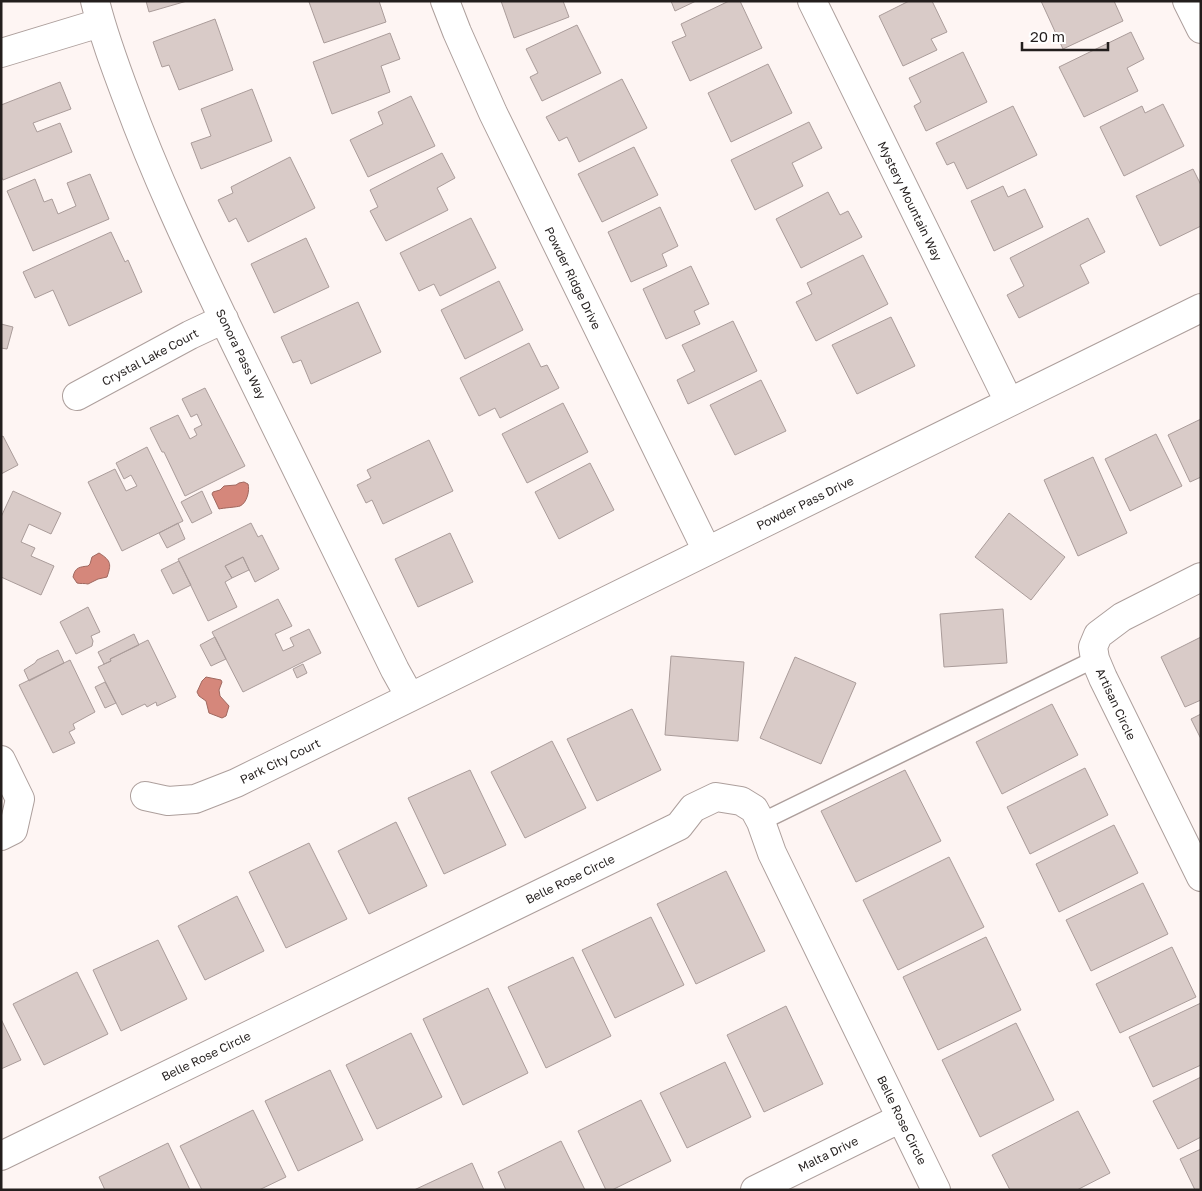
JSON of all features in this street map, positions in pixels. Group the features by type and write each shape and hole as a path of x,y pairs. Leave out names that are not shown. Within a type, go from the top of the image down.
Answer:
{"street":[{"name":"Powder Ridge Drive","path":"445,1 493,113 708,551"},
{"name":"Mystery Mountain Way","path":"812,1 1009,402"},
{"path":"1187,1 1201,29"},
{"path":"1,52 98,12"},
{"name":"Sonora Pass Way","path":"98,12 144,146 184,235 383,646 410,697"},
{"name":"Powder Pass Drive","path":"410,697 1201,308"},
{"name":"Crystal Lake Court","path":"77,396 190,335 224,319"},
{"name":"Artisan Circle","path":"1201,577 1122,617 1098,635 1093,647 1102,678 1201,877"},
{"name":"Park City Court","path":"145,796 168,801 195,798 236,783 410,697"},
{"path":"1,760 20,799 13,830 1,836"},
{"name":"Belle Rose Circle","path":"1,1156 679,826 693,808 716,797 741,801 754,809 761,822 772,853 936,1190"},
{"name":"Malta Drive","path":"755,1190 901,1118"}],"lane":[{"path":"761,822 1095,658"}],"shaded area":[{"path":"244,482 248,484 249,490 242,504 219,509 212,494 213,492 220,490 224,486"},
{"path":"99,553 106,558 109,564 107,577 88,584 77,583 73,577 75,571 80,567 88,566 92,557"},
{"path":"206,677 221,680 222,682 219,690 220,696 229,706 226,716 222,718 209,713 206,701 197,692"}],"building":[{"path":"146,1 187,1 149,12"},
{"path":"379,1 386,22 324,43 309,2"},
{"path":"501,1 563,1 569,17 514,38"},
{"path":"671,1 696,1 675,11"},
{"path":"729,1 740,1 762,48 690,81 672,42 686,36 681,24"},
{"path":"909,1 932,1 947,32 931,39 937,50 903,66 879,16"},
{"path":"1041,1 1114,1 1123,21 1063,49"},
{"path":"215,19 233,70 179,90 169,65 162,67 153,42"},
{"path":"577,25 601,73 542,101 530,77 538,73 526,49"},
{"path":"1131,32 1144,59 1127,68 1138,91 1084,117 1059,67"},
{"path":"390,33 400,59 381,66 390,92 332,114 313,62"},
{"path":"963,52 987,102 926,131 914,106 921,102 909,78"},
{"path":"768,64 792,113 731,142 708,93"},
{"path":"622,79 647,128 579,162 567,137 559,141 546,117"},
{"path":"60,82 71,109 33,123 37,132 60,123 72,152 3,180 1,176 1,105"},
{"path":"252,89 272,141 201,169 191,143 211,136 201,109"},
{"path":"411,96 435,146 368,177 350,140 383,124 378,112"},
{"path":"1163,104 1184,146 1124,176 1100,127 1142,106 1145,113"},
{"path":"1013,106 1037,155 967,189 954,162 947,165 936,143"},
{"path":"809,122 822,148 792,163 803,186 755,210 731,160"},
{"path":"634,147 658,195 602,222 578,174"},
{"path":"442,153 455,178 437,188 448,210 386,241 370,211 378,207 370,190"},
{"path":"290,157 315,208 248,242 236,218 229,222 218,200 233,193 231,187"},
{"path":"1193,169 1201,185 1201,226 1160,246 1136,196"},
{"path":"90,174 109,219 33,251 7,191 35,179 44,202 52,199 58,214 76,206 67,183"},
{"path":"1003,186 1008,197 1025,189 1043,227 994,251 971,201"},
{"path":"828,192 840,215 848,211 862,237 801,268 776,219"},
{"path":"660,207 678,246 662,254 667,266 631,282 608,232"},
{"path":"471,218 496,268 440,296 434,284 419,291 400,253"},
{"path":"1088,218 1105,252 1080,265 1089,283 1019,318 1007,295 1024,286 1010,258"},
{"path":"111,232 125,262 128,260 142,292 69,326 53,290 35,298 23,272"},
{"path":"306,238 329,287 274,313 251,264"},
{"path":"863,255 888,304 816,341 796,302 812,294 807,283"},
{"path":"691,266 709,304 694,311 700,324 666,339 643,289"},
{"path":"499,281 523,330 465,359 441,310"},
{"path":"358,302 381,352 311,384 301,360 293,363 281,337"},
{"path":"891,317 915,366 857,394 832,345"},
{"path":"733,321 757,371 688,404 677,380 695,371 682,345"},
{"path":"1,324 13,327 7,349 1,348"},
{"path":"529,343 541,367 547,365 559,388 500,418 495,408 479,416 460,378"},
{"path":"761,380 786,431 735,455 710,405"},
{"path":"205,388 245,466 185,496 150,428 178,415 190,439 197,435 194,429 202,425 197,414 191,417 182,399"},
{"path":"563,403 588,452 527,483 502,434"},
{"path":"1201,419 1201,477 1190,482 1168,435"},
{"path":"1156,434 1182,486 1130,511 1105,459"},
{"path":"3,436 18,465 1,474 1,437"},
{"path":"429,440 453,491 383,524 372,500 366,503 357,485 371,478 367,470"},
{"path":"147,447 183,521 122,551 88,482 115,469 126,491 137,486 131,475 124,479 116,463"},
{"path":"1093,457 1127,533 1078,556 1044,480"},
{"path":"590,463 614,510 559,539 535,492"},
{"path":"13,491 61,513 51,534 29,524 21,542 35,548 31,556 54,566 41,595 1,577 1,517"},
{"path":"202,491 212,513 192,523 181,502"},
{"path":"1009,513 1065,557 1031,600 975,557"},
{"path":"178,523 185,539 167,548 159,533"},
{"path":"251,523 258,537 262,535 279,569 255,582 243,557 225,566 232,578 225,582 237,607 208,621 178,559"},
{"path":"450,533 473,582 418,607 395,559"},
{"path":"243,557 249,570 232,578 225,566"},
{"path":"179,561 191,585 173,594 161,570"},
{"path":"278,599 292,626 275,634 283,651 294,646 290,638 309,629 321,653 243,692 212,632"},
{"path":"88,607 100,632 91,636 92,646 76,654 60,622"},
{"path":"1003,609 1007,663 944,667 940,614"},
{"path":"134,634 139,645 110,659 111,661 104,664 98,652"},
{"path":"215,637 226,659 211,666 200,645"},
{"path":"1201,637 1201,700 1185,707 1161,657"},
{"path":"148,640 176,697 157,706 156,702 147,707 145,704 122,715 98,667"},
{"path":"58,650 64,663 29,681 24,670 37,660"},
{"path":"671,656 744,662 738,741 665,735"},
{"path":"795,657 856,683 821,764 760,738"},
{"path":"70,660 95,712 73,724 75,729 69,732 75,743 53,753 19,685"},
{"path":"303,664 307,673 297,678 293,669"},
{"path":"105,682 116,703 105,708 95,687"},
{"path":"1052,704 1078,755 1002,794 976,742"},
{"path":"632,709 661,770 597,801 567,739"},
{"path":"1201,714 1201,739 1191,719"},
{"path":"552,741 586,808 525,838 491,772"},
{"path":"1085,768 1108,815 1030,854 1007,807"},
{"path":"470,770 506,845 444,874 408,798"},
{"path":"905,770 941,841 856,882 821,811"},
{"path":"396,822 427,886 369,914 338,851"},
{"path":"1114,825 1138,873 1059,912 1036,864"},
{"path":"309,843 347,919 286,948 249,872"},
{"path":"949,857 984,927 898,970 863,900"},
{"path":"726,871 765,951 696,984 657,904"},
{"path":"1143,883 1168,934 1091,971 1066,920"},
{"path":"237,896 264,951 205,980 178,926"},
{"path":"651,917 684,985 615,1018 582,950"},
{"path":"986,937 1021,1010 938,1050 903,977"},
{"path":"158,940 187,999 121,1031 93,970"},
{"path":"1172,947 1196,997 1120,1033 1096,984"},
{"path":"573,957 611,1036 546,1068 508,987"},
{"path":"77,972 108,1034 44,1065 13,1004"},
{"path":"488,988 528,1073 463,1105 423,1019"},
{"path":"1201,1003 1201,1065 1153,1087 1129,1037"},
{"path":"786,1006 823,1084 764,1112 727,1035"},
{"path":"1,1019 21,1060 1,1069"},
{"path":"1016,1023 1054,1100 980,1137 942,1060"},
{"path":"411,1033 442,1097 377,1129 346,1065"},
{"path":"725,1062 751,1117 687,1148 660,1093"},
{"path":"330,1070 363,1140 298,1171 265,1101"},
{"path":"1201,1077 1201,1137 1178,1149 1153,1101"},
{"path":"641,1100 671,1161 612,1190 606,1190 578,1131"},
{"path":"253,1110 286,1177 259,1190 202,1190 180,1146"},
{"path":"1078,1111 1110,1173 1077,1190 1010,1190 992,1155"},
{"path":"561,1141 585,1190 506,1190 498,1172"},
{"path":"168,1143 190,1190 105,1190 99,1177"},
{"path":"1201,1149 1201,1190 1195,1190 1180,1159"},
{"path":"472,1163 484,1190 414,1190"}]}
